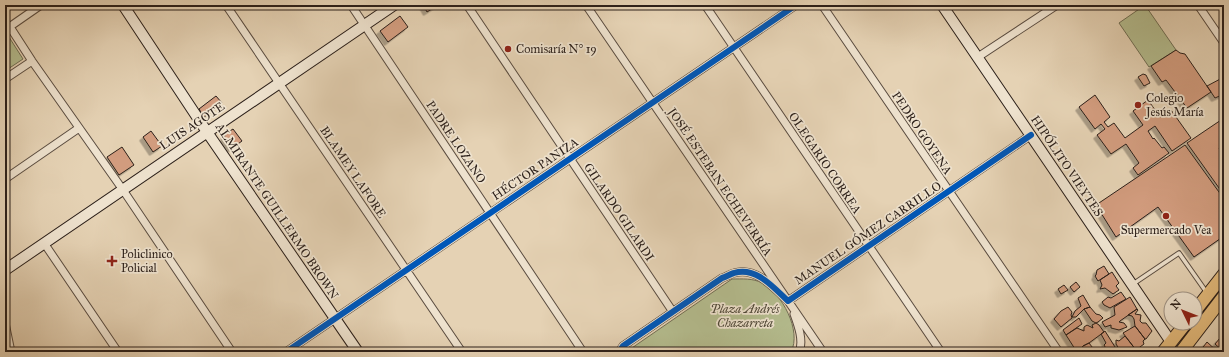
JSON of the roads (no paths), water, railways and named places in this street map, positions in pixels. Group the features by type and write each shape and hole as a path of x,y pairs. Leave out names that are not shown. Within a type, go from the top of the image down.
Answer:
{"main road":[{"path":"1203,301 1224,274"},
{"path":"1181,352 1224,296"},
{"path":"1163,352 1172,347 1181,331"}],"street":[{"path":"41,5 7,28 123,190 232,352"},
{"name":"ALMIRANTE GUILLERMO BROWN","path":"123,5 207,132 358,352"},
{"name":"BLAMEY LAFORE","path":"226,5 280,82 462,352"},
{"name":"PADRE LOZANO","path":"350,5 583,352"},
{"name":"LUIS AGOTE","path":"5,270 394,5"},
{"name":"GILARDO GILARDI","path":"467,5 673,312"},
{"name":"JOSÉ ESTEBAN ECHEVERRÍA","path":"586,5 823,352"},
{"name":"OLEGARIO CORREA","path":"705,5 941,352"},
{"name":"HÉCTOR PANIZA","path":"286,352 796,5"},
{"name":"PEDRO GOYENA","path":"822,5 1059,352"},
{"name":"HIPÓLITO VIEYTES","path":"942,5 1133,285 1172,347"},
{"path":"978,57 1056,5"},
{"path":"1198,5 1224,43"},
{"path":"5,79 32,61"},
{"path":"5,179 79,128"},
{"name":"MANUEL GÓMEZ CARRILLO","path":"788,301 1031,135"},
{"path":"44,244 118,352"},
{"name":"MANUEL GÓMEZ CARRILLO","path":"619,352 623,346 722,278 735,272 747,272 757,275 768,282 788,301 797,322 801,337 799,352"},
{"path":"5,323 11,352"}],"lane":[{"path":"1133,285 1179,253 1208,294"}],"place":[{"name":"Comisaría N° 19","path":"508,49"},
{"name":"Colegio Jesús María","path":"1138,105"},
{"name":"Supermercado Vea","path":"1166,216"},
{"name":"Policlinico Policial","path":"112,261"}],"park label":[{"name":"Plaza Andrés Chazarreta","path":"745,316"}]}
